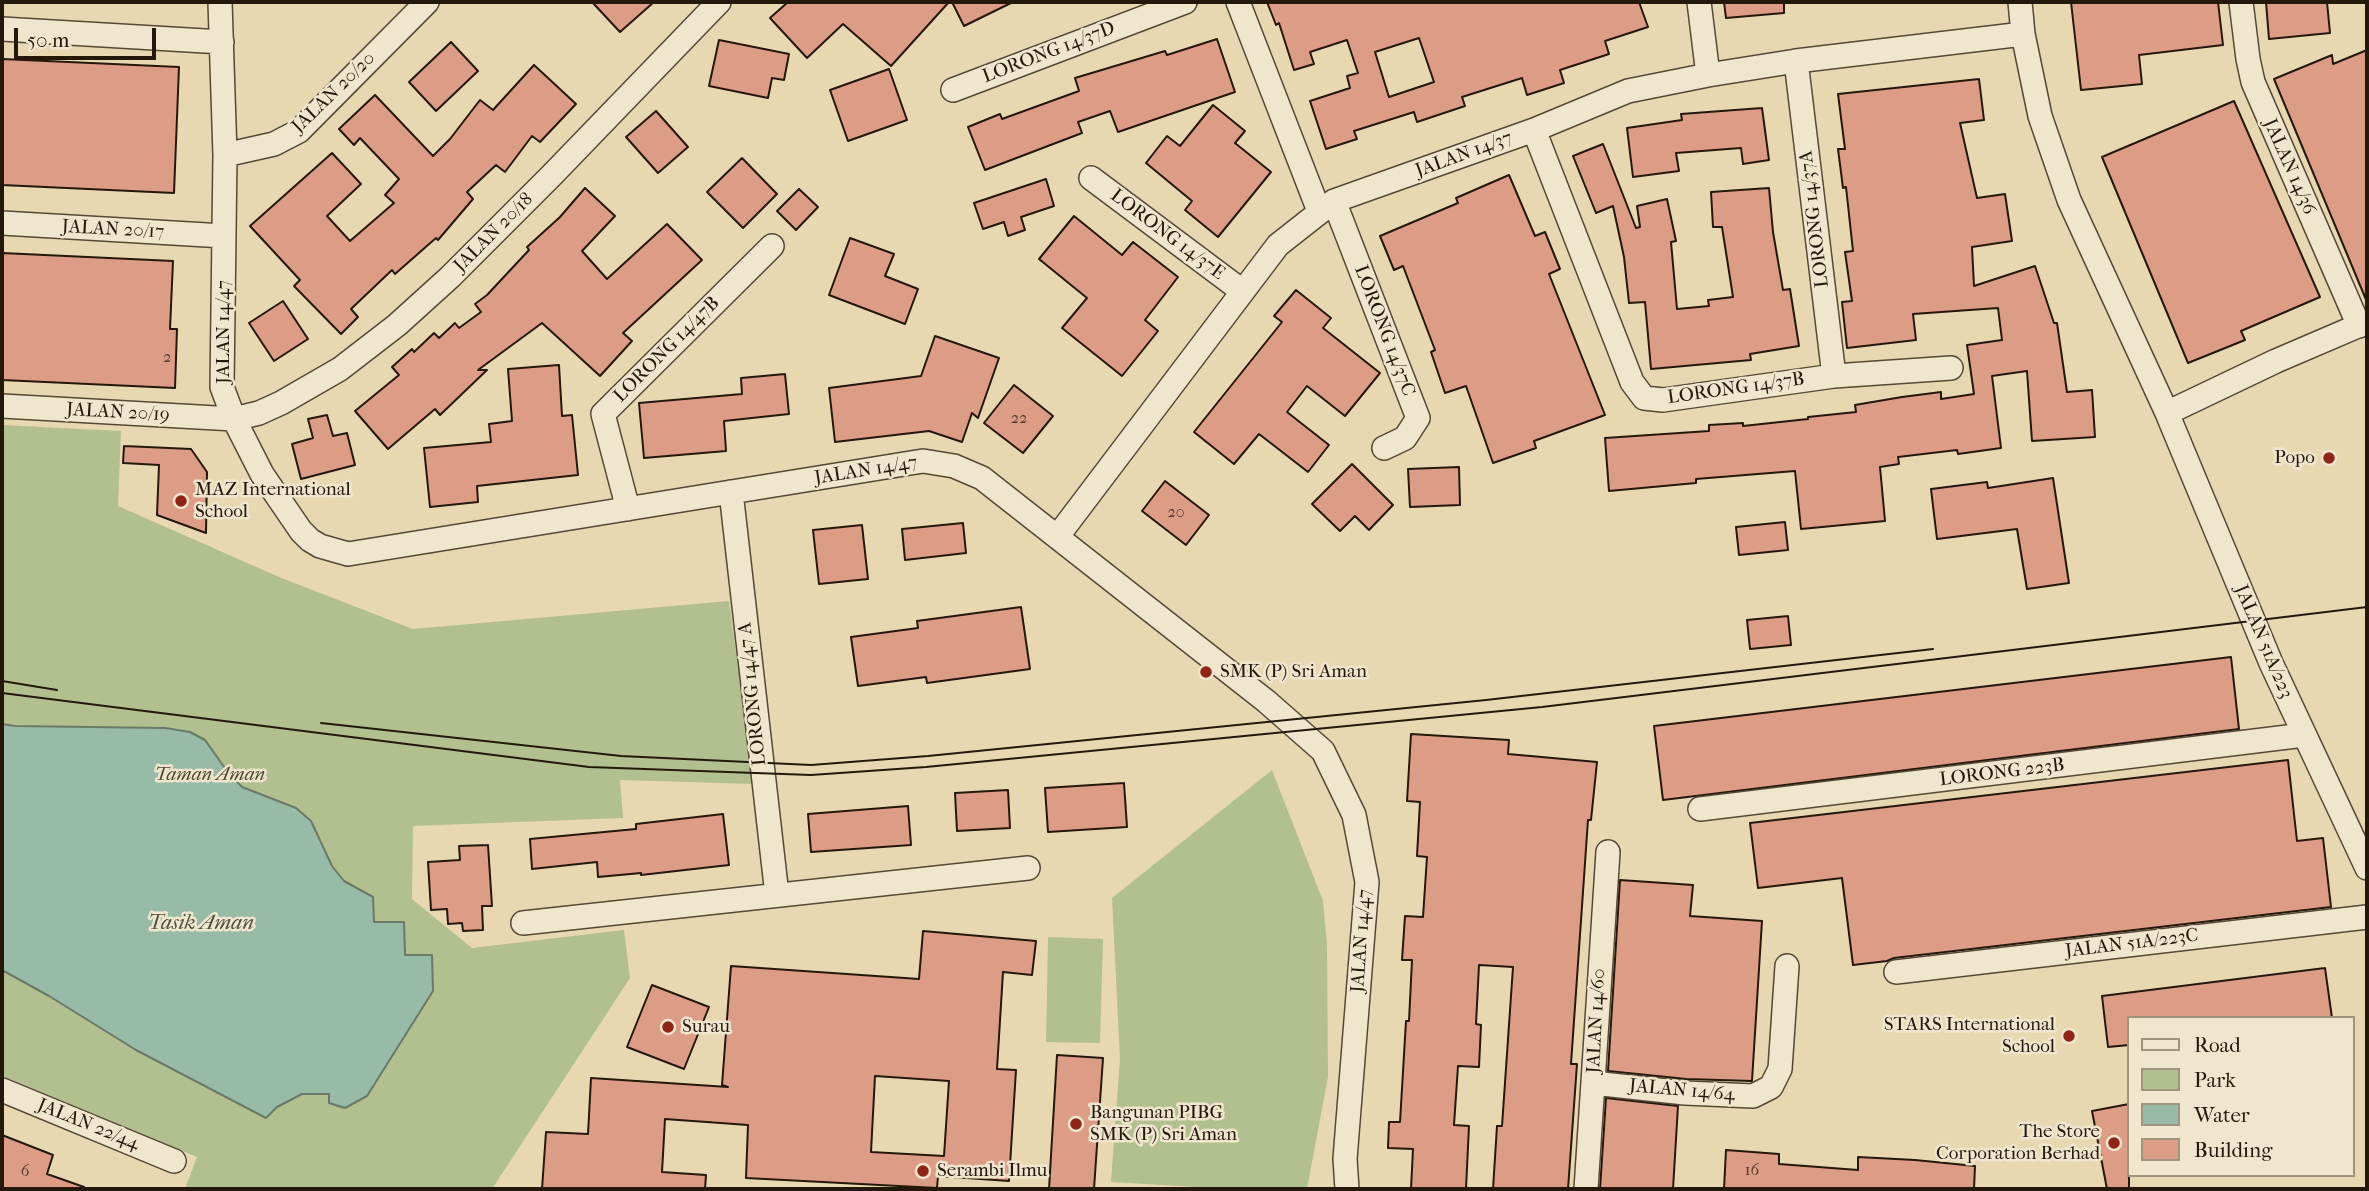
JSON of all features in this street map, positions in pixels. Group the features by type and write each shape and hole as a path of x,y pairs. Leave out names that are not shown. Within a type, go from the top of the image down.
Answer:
{"street":[{"name":"JALAN 14/47","path":"220,2 225,155 222,387 234,419 262,474 301,531 320,545 348,554 923,461 939,462 982,478 1266,701 1324,751 1354,815 1367,882 1345,1159 1339,1189"},
{"name":"JALAN 20/20","path":"225,155 274,144 299,131 427,2"},
{"name":"JALAN 20/18","path":"234,419 281,403 340,369 397,324 450,277 719,2"},
{"name":"LORONG 14/37D","path":"953,90 1185,2"},
{"path":"1238,2 1326,206"},
{"path":"1699,2 1708,75"},
{"name":"JALAN 51A/223","path":"2020,2 2023,34 2040,116 2069,200 2167,413 2271,663 2367,868"},
{"name":"JALAN 14/36","path":"2241,2 2253,82 2363,324"},
{"path":"2,29 222,42"},
{"name":"JALAN 14/37","path":"1057,537 1278,245 1326,206 1534,130 1628,91 1796,61 2023,34"},
{"name":"LORONG 14/37A","path":"1796,61 1833,376"},
{"name":"LORONG 14/37B","path":"1534,130 1632,382 1644,398 1663,400 1833,376 1951,368"},
{"name":"LORONG 14/37E","path":"1091,178 1242,292"},
{"name":"LORONG 14/37C","path":"1326,206 1418,418 1405,438 1384,448"},
{"name":"JALAN 20/17","path":"2,223 224,236"},
{"name":"LORONG 14/47B","path":"628,509 603,414 772,246"},
{"path":"2167,413 2276,361 2363,324"},
{"name":"JALAN 20/19","path":"2,406 234,419"},
{"name":"LORONG 14/47 A","path":"731,492 777,895"},
{"name":"LORONG 223B","path":"1700,809 2304,735"},
{"name":"JALAN 14/60","path":"1586,1189 1608,852"},
{"path":"523,923 1028,868"},
{"name":"JALAN 51A/223C","path":"1896,972 2367,916"},
{"name":"JALAN 14/64","path":"1593,1083 1685,1093 1753,1096 1771,1087 1780,1069 1787,966"},
{"name":"JALAN 22/44","path":"2,1090 174,1161"},
{"name":"JALAN 14/47","path":"1345,1159 1347,1189"}],"green space":[{"name":"Taman Aman","path":"2,425 121,431 118,506 279,577 413,629 729,601 754,784 620,780 623,818 413,826 412,899 472,948 624,930 630,978 492,1189 185,1189 197,1157 2,1076"},
{"path":"1272,770 1323,901 1327,945 1328,1077 1307,1189 1231,1189 1111,1182 1120,1059 1112,898"},
{"path":"1048,937 1103,939 1100,1043 1046,1042"}],"water":[{"name":"Tasik Aman","path":"2,724 165,728 190,732 205,740 242,787 296,808 311,821 332,866 344,881 373,897 374,922 404,922 405,955 432,955 433,991 367,1096 345,1108 329,1103 329,1094 302,1094 277,1107 266,1118 136,1050 2,970"}],"building":[{"path":"592,2 654,2 620,32"},
{"path":"788,2 949,2 891,66 843,24 807,58 770,18"},
{"path":"952,2 1013,2 964,26"},
{"path":"1267,2 1639,2 1648,27 1605,41 1609,54 1560,70 1564,83 1527,95 1522,78 1462,97 1465,106 1417,122 1414,112 1354,131 1357,139 1326,149 1310,101 1350,88 1347,76 1358,73 1347,40 1310,52 1314,64 1294,70 1279,23 1276,25","holes":["1419,38 1434,82 1389,97 1375,52"]},
{"path":"1724,2 1784,2 1784,13 1726,18"},
{"path":"2071,2 2218,2 2223,45 2139,55 2142,84 2081,90"},
{"path":"2266,2 2327,2 2330,33 2269,39"},
{"path":"1217,39 1235,92 1118,132 1110,111 1078,122 1082,133 985,170 968,127 1000,114 1002,119 1079,91 1075,78 1165,51 1167,55"},
{"path":"719,40 789,54 784,80 772,78 768,98 709,86"},
{"path":"451,42 478,71 436,111 409,82"},
{"path":"2367,50 2367,302 2274,79 2332,55 2333,64"},
{"path":"2,59 179,67 174,193 2,185"},
{"path":"534,65 576,104 540,142 532,136 505,172 496,165 467,192 473,199 438,240 436,238 395,274 392,270 351,309 358,317 341,334 294,286 300,280 250,226 332,153 361,184 327,216 350,241 394,203 385,195 399,179 360,138 354,145 339,129 375,95 433,156 480,100 493,110"},
{"path":"889,69 907,120 848,141 830,90"},
{"path":"1979,79 1984,120 1960,123 1977,198 2005,194 2012,241 1972,247 1974,286 2035,266 2054,323 2057,323 2067,392 2092,390 2095,437 2032,441 2027,371 1992,376 2001,448 1958,454 1957,450 1898,457 1899,464 1880,467 1885,521 1801,529 1795,471 1696,479 1696,483 1609,491 1605,438 1709,431 1709,425 1743,423 1743,426 1808,419 1856,412 1855,405 1941,392 1941,399 1974,394 1967,345 2002,340 1998,308 1913,314 1916,340 1847,348 1842,302 1852,301 1845,252 1853,251 1846,187 1843,188 1838,149 1845,149 1838,94"},
{"path":"2234,101 2320,297 2241,331 2245,340 2188,363 2102,157"},
{"path":"1213,105 1245,131 1235,143 1271,172 1218,237 1185,210 1192,201 1146,163 1167,136 1180,146"},
{"path":"1762,108 1769,160 1743,164 1741,148 1676,153 1679,171 1633,177 1627,128 1682,120 1681,114"},
{"path":"656,111 688,147 658,173 626,137"},
{"path":"1603,144 1636,228 1640,227 1637,206 1667,199 1676,241 1671,242 1677,309 1709,306 1708,300 1733,297 1722,227 1713,227 1711,192 1769,188 1783,290 1790,289 1799,346 1750,354 1751,360 1651,369 1645,302 1629,303 1624,257 1613,206 1596,213 1573,156"},
{"path":"742,158 777,194 743,228 707,192"},
{"path":"1509,175 1535,236 1545,232 1560,269 1549,274 1605,415 1534,441 1536,448 1493,463 1466,386 1445,393 1431,352 1435,350 1403,266 1394,270 1380,236 1458,203 1456,198"},
{"path":"1046,179 1054,206 1021,217 1025,230 1008,236 1004,222 983,229 974,203"},
{"path":"585,188 615,216 582,251 607,279 667,224 702,260 623,333 632,341 600,376 542,323 478,370 487,370 440,415 435,409 388,449 355,411 399,375 392,367 412,349 414,352 434,333 439,338 455,323 459,328 481,312 475,304 487,295 529,250 527,247 560,217"},
{"path":"799,189 818,207 796,230 777,211"},
{"path":"1074,216 1122,255 1133,242 1178,277 1145,320 1158,331 1122,376 1062,328 1087,298 1039,259"},
{"path":"850,238 894,254 885,276 918,289 905,324 829,295"},
{"path":"2,253 173,261 170,329 177,329 175,388 2,380"},
{"path":"1296,290 1331,318 1323,328 1380,373 1345,416 1307,386 1287,412 1329,445 1308,472 1259,434 1234,464 1194,432 1282,322 1274,316"},
{"path":"283,301 308,339 274,361 249,323"},
{"path":"935,336 999,358 978,418 972,413 962,442 929,431 835,442 829,388 921,376"},
{"path":"559,365 562,416 572,415 578,475 477,486 478,502 430,507 424,448 491,442 489,424 512,421 508,369"},
{"path":"785,374 789,414 724,421 726,451 644,458 639,403 742,394 741,378"},
{"path":"1014,385 1053,416 1023,453 984,423"},
{"path":"327,415 333,436 347,433 355,465 301,479 292,444 313,438 308,419"},
{"path":"124,446 191,449 207,472 206,533 157,515 159,465 123,463"},
{"path":"1352,464 1393,505 1369,530 1355,516 1340,531 1312,504"},
{"path":"1459,467 1460,505 1410,507 1408,469"},
{"path":"2053,478 2069,583 2027,589 2017,529 1937,539 1931,489 1987,482 1988,488"},
{"path":"1165,481 1209,515 1186,545 1142,511"},
{"path":"1785,522 1788,550 1739,555 1736,527"},
{"path":"963,523 966,553 905,560 902,529"},
{"path":"862,525 868,579 819,584 813,530"},
{"path":"1021,607 1030,669 927,683 926,677 858,686 851,637 918,628 917,621"},
{"path":"1788,616 1791,645 1750,649 1747,620"},
{"path":"2231,657 2239,729 1663,800 1654,726"},
{"path":"1411,734 1509,740 1508,754 1597,762 1591,820 1588,820 1571,1064 1577,1064 1568,1189 1493,1189 1497,1126 1502,1126 1513,967 1479,965 1476,1024 1481,1025 1479,1067 1458,1066 1454,1125 1469,1126 1466,1189 1411,1189 1413,1149 1388,1148 1389,1122 1400,1122 1406,1021 1409,1021 1412,960 1402,960 1405,916 1423,917 1427,857 1417,856 1420,802 1407,801"},
{"path":"2288,760 2297,841 2323,838 2331,907 1853,965 1842,878 1758,888 1750,823"},
{"path":"1124,783 1127,827 1048,832 1045,788"},
{"path":"1008,790 1010,828 957,831 955,793"},
{"path":"908,806 911,845 811,852 808,814"},
{"path":"723,814 729,865 598,877 597,862 532,869 530,839 636,829 636,824"},
{"path":"488,845 492,906 482,906 483,930 463,931 462,923 448,924 447,909 431,910 428,862 460,860 459,846"},
{"path":"1620,880 1693,885 1690,916 1762,921 1752,1081 1686,1079 1608,1071"},
{"path":"923,931 1036,941 1032,975 1003,972 997,1069 1016,1070 1009,1181 938,1176 937,1188 746,1178 748,1125 665,1119 662,1172 706,1175 705,1189 542,1189 546,1132 588,1134 591,1078 728,1087 722,1085 731,966 919,979","holes":["875,1076 949,1081 944,1156 871,1152"]},
{"path":"2325,968 2332,1016 2128,1016 2128,1045 2108,1047 2102,996"},
{"name":"Surau","path":"652,985 709,1007 684,1069 627,1047"},
{"name":"Bangunan PIBG SMK (P) Sri Aman","path":"1057,1055 1103,1058 1094,1189 1049,1189"},
{"path":"1606,1098 1678,1106 1673,1189 1600,1189"},
{"name":"The Store Corporation Berhad","path":"2128,1104 2129,1189 2107,1189 2092,1111"},
{"path":"2,1135 53,1155 47,1174 84,1189 2,1189"},
{"path":"1726,1150 1779,1154 1779,1164 1858,1170 1858,1157 1975,1166 1974,1189 1724,1189"}],"tram line":[{"path":"2,693 589,767 811,775 926,767 1542,707 2367,607"},
{"path":"321,723 621,756 811,765 928,756 1486,700 1933,649"},
{"path":"2,681 57,690"}],"place":[{"name":"Popo","path":"2329,458"},
{"name":"MAZ International School","path":"181,501"},
{"name":"SMK (P) Sri Aman","path":"1206,672"},
{"name":"Surau","path":"668,1027"},
{"name":"STARS International School","path":"2069,1036"},
{"name":"Bangunan PIBG SMK (P) Sri Aman","path":"1076,1124"},
{"name":"The Store Corporation Berhad","path":"2114,1143"},
{"name":"Serambi Ilmu","path":"923,1171"}]}
